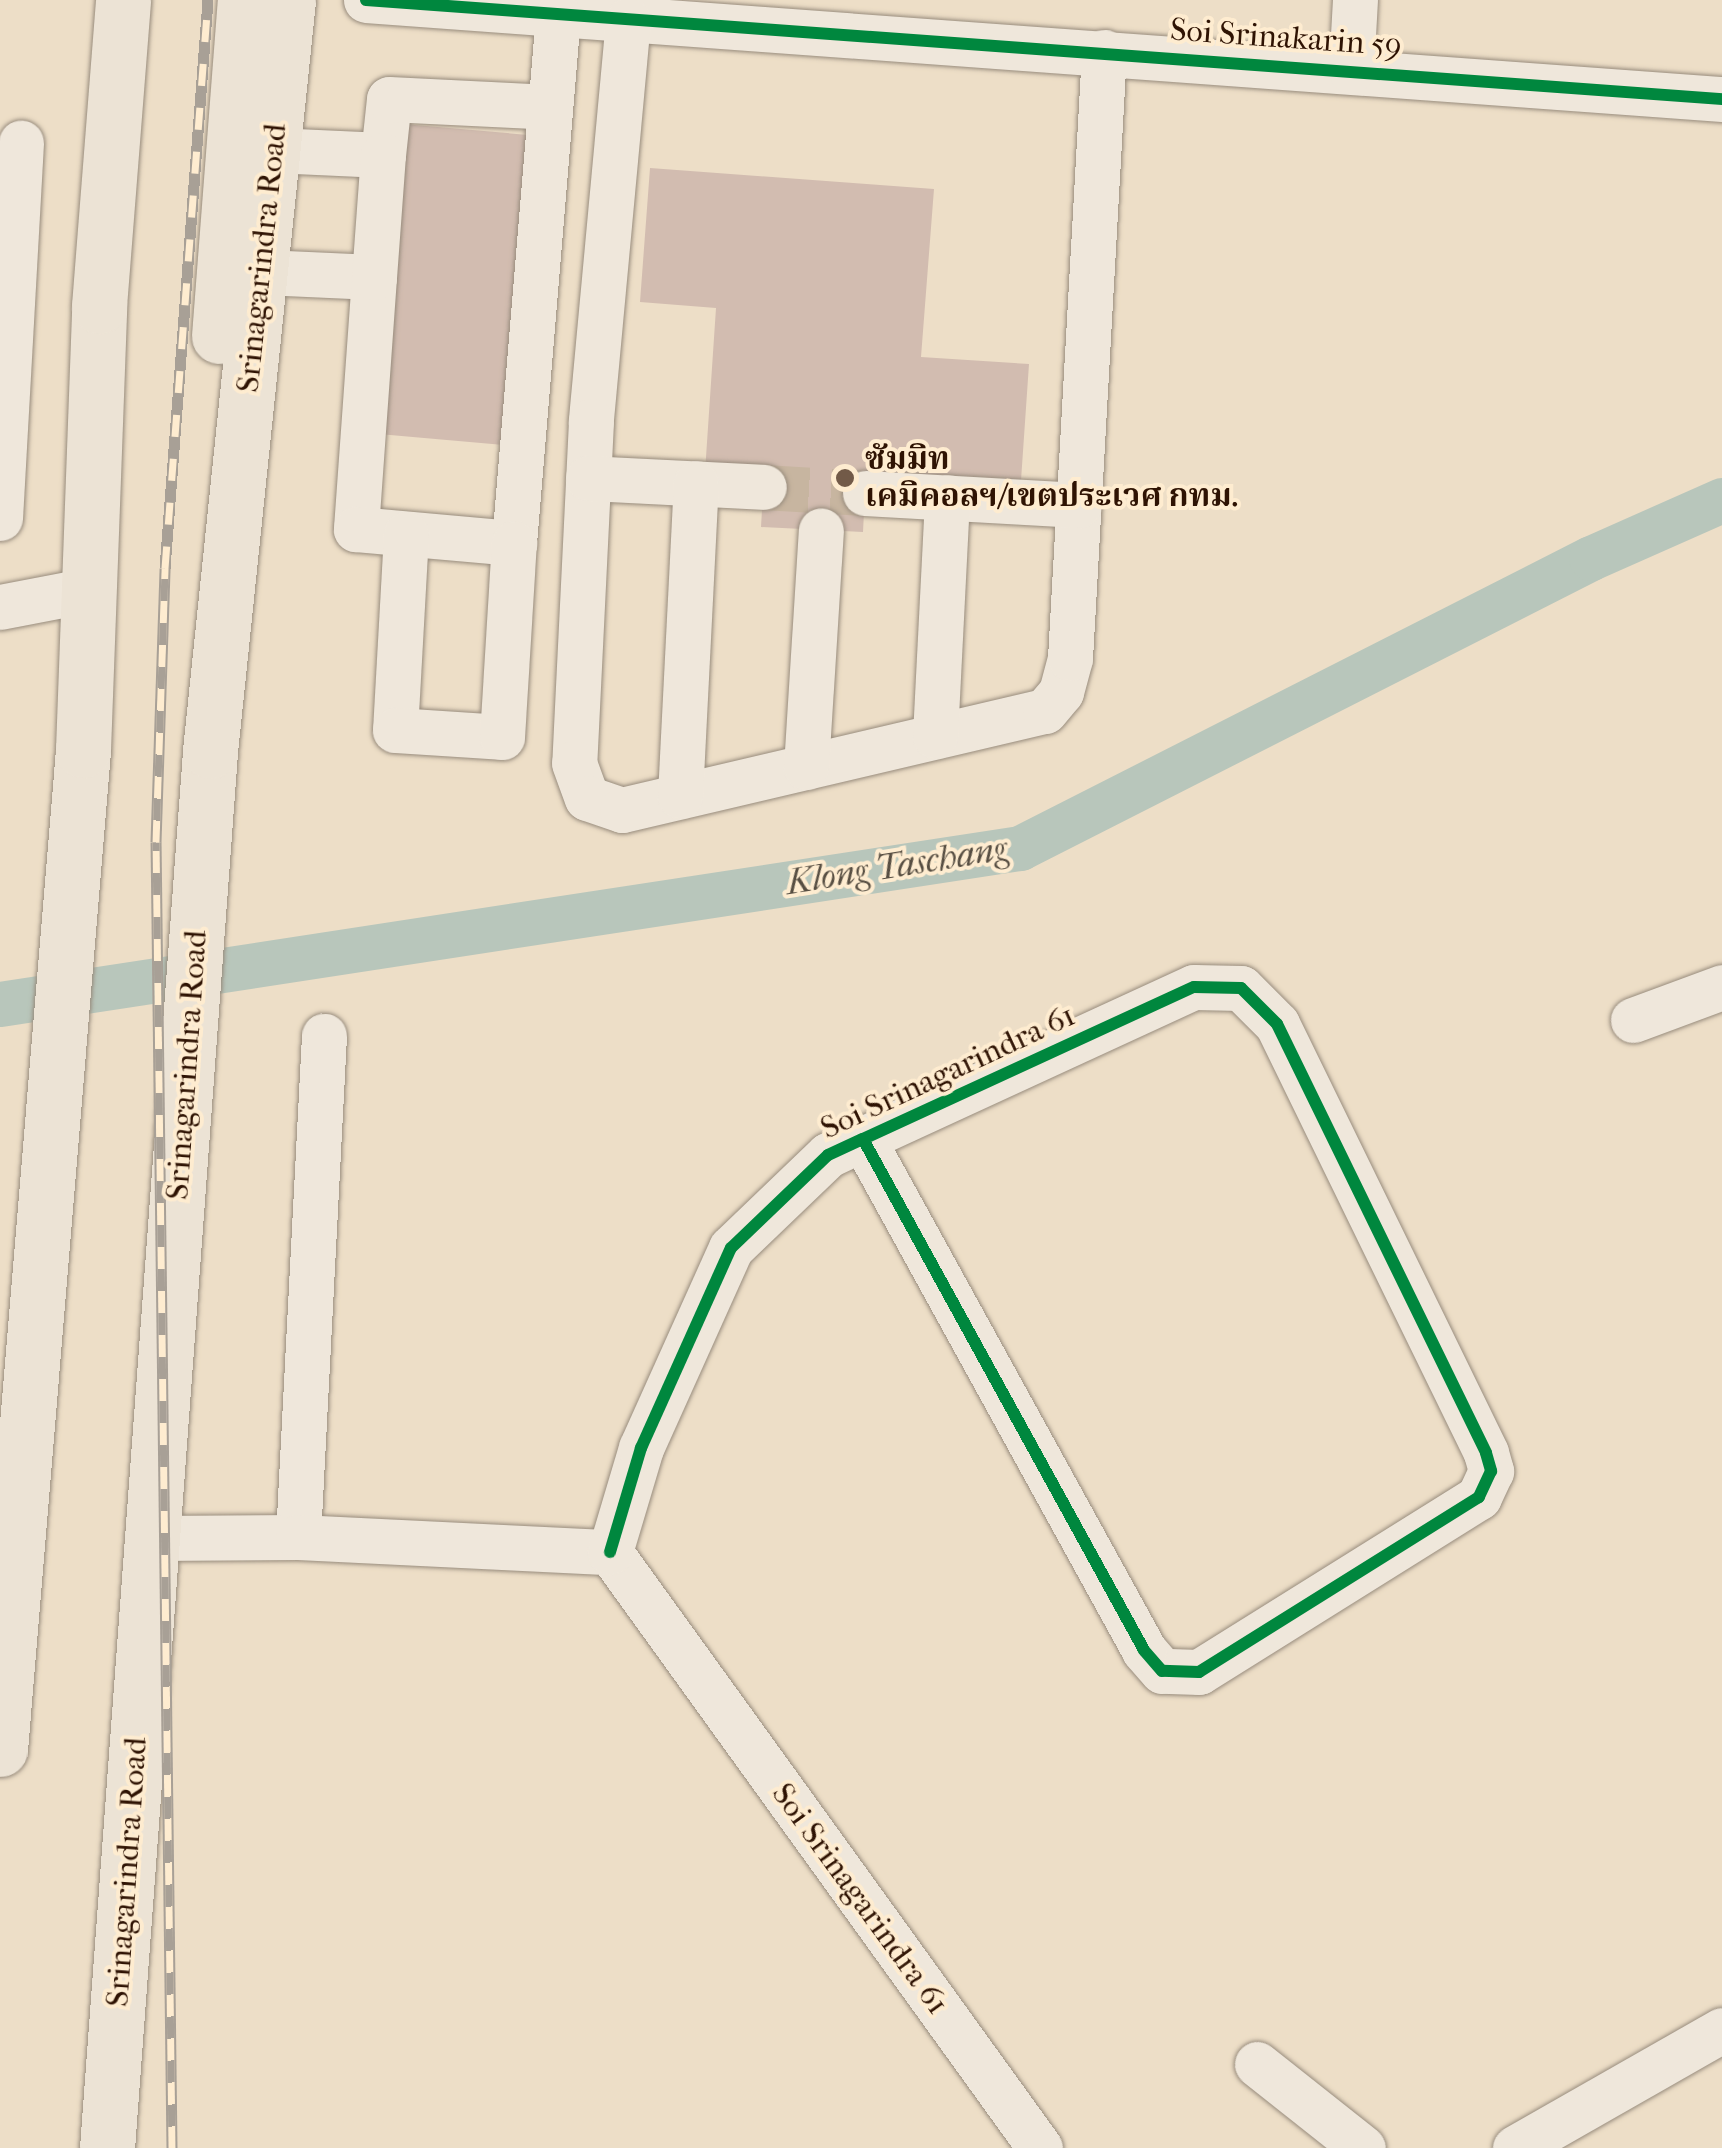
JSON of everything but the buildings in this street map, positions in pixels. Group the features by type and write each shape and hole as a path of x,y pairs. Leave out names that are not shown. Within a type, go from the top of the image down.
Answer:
{"main road":[{"path":"83,750 100,306 123,0"},
{"path":"1,1734 10,1511 57,1071 83,750 131,354 160,0"},
{"path":"210,751 212,454 246,0"},
{"name":"Srinagarindra Road","path":"106,2142 210,751 263,272 288,0"}],"street":[{"name":"Soi Srinakarin 59","path":"366,0 1722,99"},
{"path":"1351,71 1355,0"},
{"path":"406,534 395,730 502,737 558,15"},
{"path":"628,20 588,478 577,783 604,809 680,796 1045,711 1061,692 1070,658 1104,52"},
{"path":"514,544 356,529 383,156 389,99 550,106"},
{"path":"0,518 21,144"},
{"path":"273,150 383,156"},
{"path":"263,272 374,277"},
{"path":"588,478 764,487"},
{"path":"680,796 696,483"},
{"path":"865,492 1079,504"},
{"path":"935,736 947,497"},
{"path":"806,766 821,530"},
{"path":"0,607 88,590"},
{"name":"Soi Srinagarindra 61","path":"862,1139 1144,1650 1162,1671 1199,1672 1479,1498 1491,1471 1277,1024 1240,988 1194,987 862,1139 828,1155 731,1248 641,1448 610,1552 1040,2148"},
{"path":"1632,1020 1722,988"},
{"path":"298,1537 324,1036"},
{"path":"153,1538 298,1537 610,1552"},
{"path":"1514,2148 1722,2030"},
{"path":"1257,2064 1363,2148"}],"waterway":[{"name":"Klong Taschang","path":"0,1004 1020,848 1591,558 1722,500"}],"tunnel":[{"path":"764,487 865,493"}],"railway":[{"path":"172,2148 156,842 165,568 208,0"}],"cycle path":[{"path":"366,0 1722,99"},
{"path":"610,1552 641,1448 731,1248 828,1155 1194,987 1241,988 1277,1024 1486,1453 1491,1471 1479,1497 1199,1672 1162,1671 1144,1650 863,1139"}],"place":[{"name":"ซัมมิท เคมิคอลฯ/เขตประเวศ กทม.","path":"845,478"}]}
